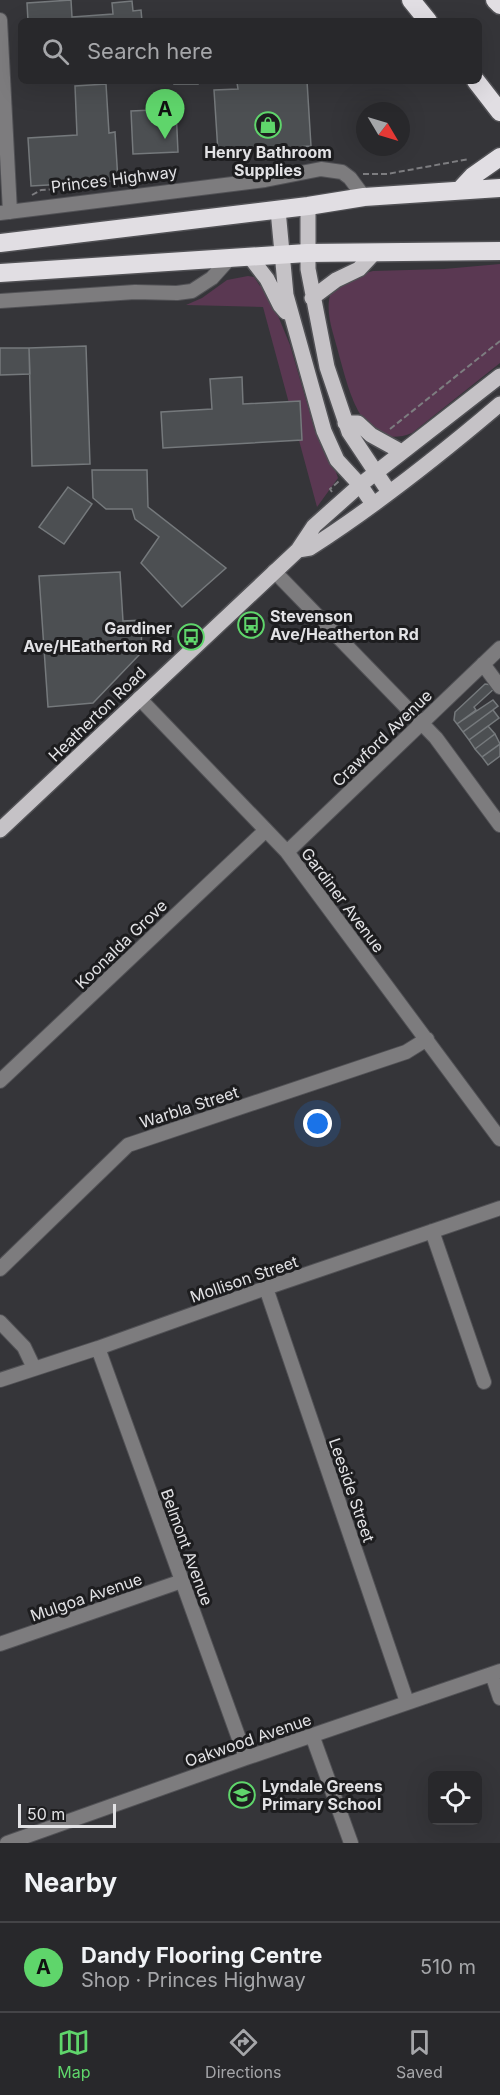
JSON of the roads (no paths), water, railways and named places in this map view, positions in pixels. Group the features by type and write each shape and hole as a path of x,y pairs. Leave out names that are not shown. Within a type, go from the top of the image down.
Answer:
{"highway":[{"path":"411,0 426,18"},
{"path":"495,0 500,5"},
{"path":"478,84 500,112"},
{"path":"460,190 473,176 485,170 500,157"},
{"path":"0,243 278,210 364,197 500,188"},
{"path":"0,273 308,253 500,251"}],"main road":[{"path":"308,206 308,253 312,298 327,367 345,423 356,444 389,492"},
{"path":"278,210 286,295 324,431 337,460 373,504"},
{"path":"312,298 336,280 359,269 375,252"},
{"path":"250,257 267,279 280,305 292,319"},
{"name":"Heatherton Road","path":"0,830 297,550 314,526 340,502 354,479 376,472 400,451 500,376"},
{"name":"Heatherton Road","path":"297,550 310,548 373,504 435,458 500,404"},
{"path":"345,423 358,423 371,435 400,451"}],"street":[{"path":"0,20 5,213"},
{"name":"Princes Highway","path":"5,213 265,180 321,169 342,172 351,178 364,197"},
{"path":"0,301 135,292 192,291 212,278 230,258"},
{"path":"274,571 436,738 500,825"},
{"name":"Crawford Avenue","path":"287,852 500,648"},
{"path":"483,664 500,687"},
{"name":"Gardiner Avenue","path":"139,698 287,852 500,1139"},
{"name":"Koonalda Grove","path":"0,1081 266,830"},
{"name":"Warbla Street","path":"0,1269 128,1145 406,1052 426,1039"},
{"name":"Mollison Street","path":"0,1380 500,1208"},
{"path":"432,1231 484,1382"},
{"name":"Leeside Street","path":"266,1288 407,1702"},
{"path":"0,1323 24,1347 34,1368"},
{"name":"Belmont Avenue","path":"98,1348 246,1758"},
{"name":"Mulgoa Avenue","path":"0,1644 182,1581"},
{"path":"496,1672 500,1698"},
{"name":"Oakwood Avenue","path":"7,1843 496,1672"},
{"path":"312,1735 351,1843"}],"place":[{"name":"Henry Bathroom Supplies","path":"268,125"},
{"name":"Dandy Flooring Centre","path":"165,139"},
{"name":"Stevenson Ave/Heatherton Rd","path":"251,625"},
{"name":"Gardiner Ave/HEatherton Rd","path":"191,637"},
{"name":"Lyndale Greens Primary School","path":"242,1795"}]}
